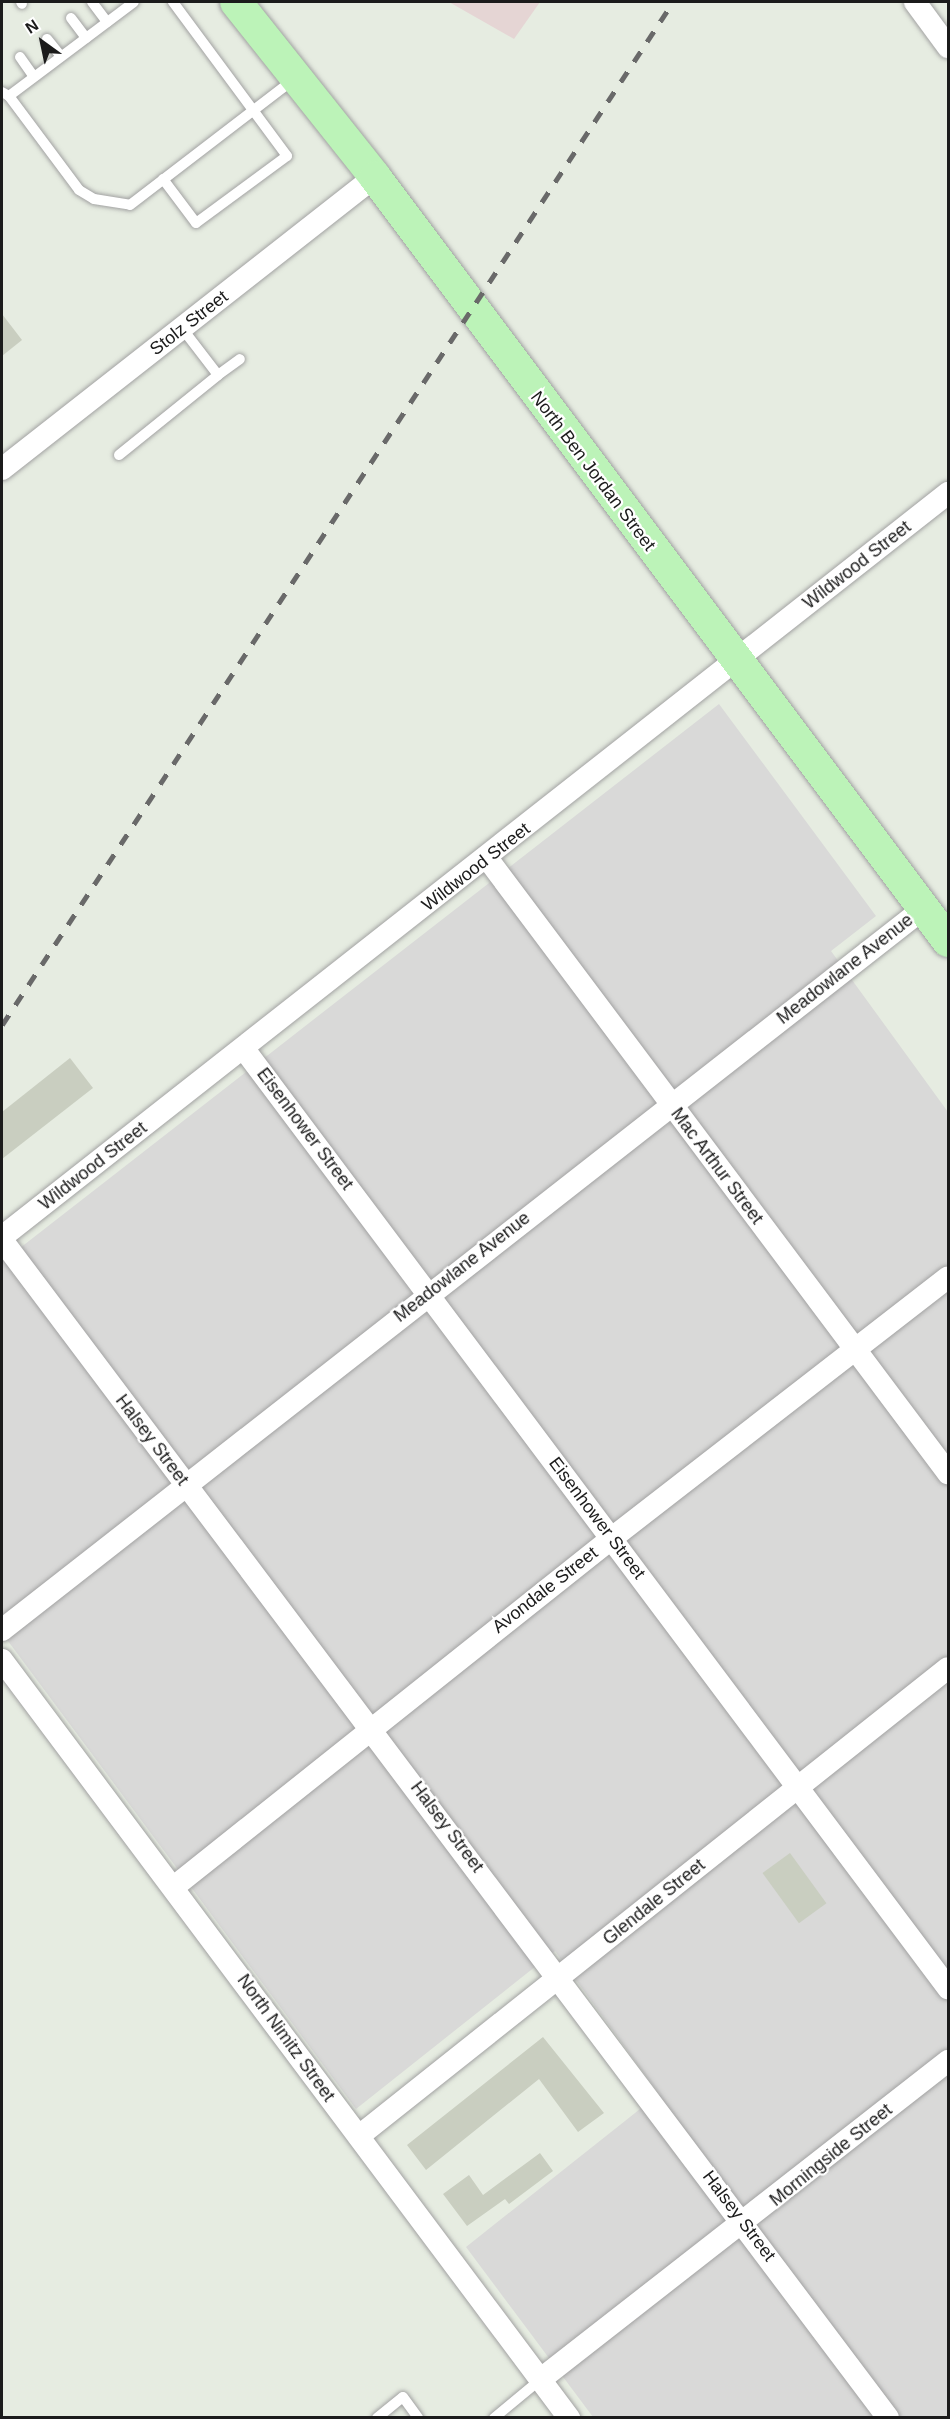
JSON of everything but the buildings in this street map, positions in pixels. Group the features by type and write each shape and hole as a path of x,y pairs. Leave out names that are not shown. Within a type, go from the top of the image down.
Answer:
{"street":[{"name":"North Ben Jordan Street","path":"236,2 375,177 736,662 948,941"},
{"path":"915,2 948,47"},
{"name":"Stolz Street","path":"2,470 375,177"},
{"name":"Wildwood Street","path":"2,1238 948,493"},
{"name":"Mac Arthur Street","path":"487,858 948,1473"},
{"name":"Meadowlane Avenue","path":"2,1630 187,1486 429,1292 924,908"},
{"name":"Eisenhower Street","path":"244,1049 429,1292 948,1988"},
{"name":"Halsey Street","path":"2,1238 745,2223 888,2418"},
{"name":"Avondale Street","path":"175,1887 612,1538 948,1277"},
{"name":"North Nimitz Street","path":"2,1660 175,1887 569,2418"},
{"name":"Glendale Street","path":"359,2136 948,1668"},
{"name":"Morningside Street","path":"541,2379 745,2223 948,2061"}],"lane":[{"path":"92,2 107,22"},
{"path":"132,2 34,77 5,94 79,190 94,199 130,205 296,77"},
{"path":"163,179 196,223 287,156 173,2"},
{"path":"71,18 86,38"},
{"path":"47,39 61,57"},
{"path":"20,57 34,77"},
{"path":"182,328 218,375"},
{"path":"119,455 240,360"},
{"path":"494,2418 541,2379"},
{"path":"377,2418 403,2397 418,2418"}],"shaded area":[{"path":"449,2 540,2 514,39"},
{"path":"719,704 876,916 831,951 948,1112 948,2417 593,2417 466,2247 659,2094 555,1951 356,2109 2,1633 2,1262"}],"railway":[{"path":"2,1025 673,2"}]}
